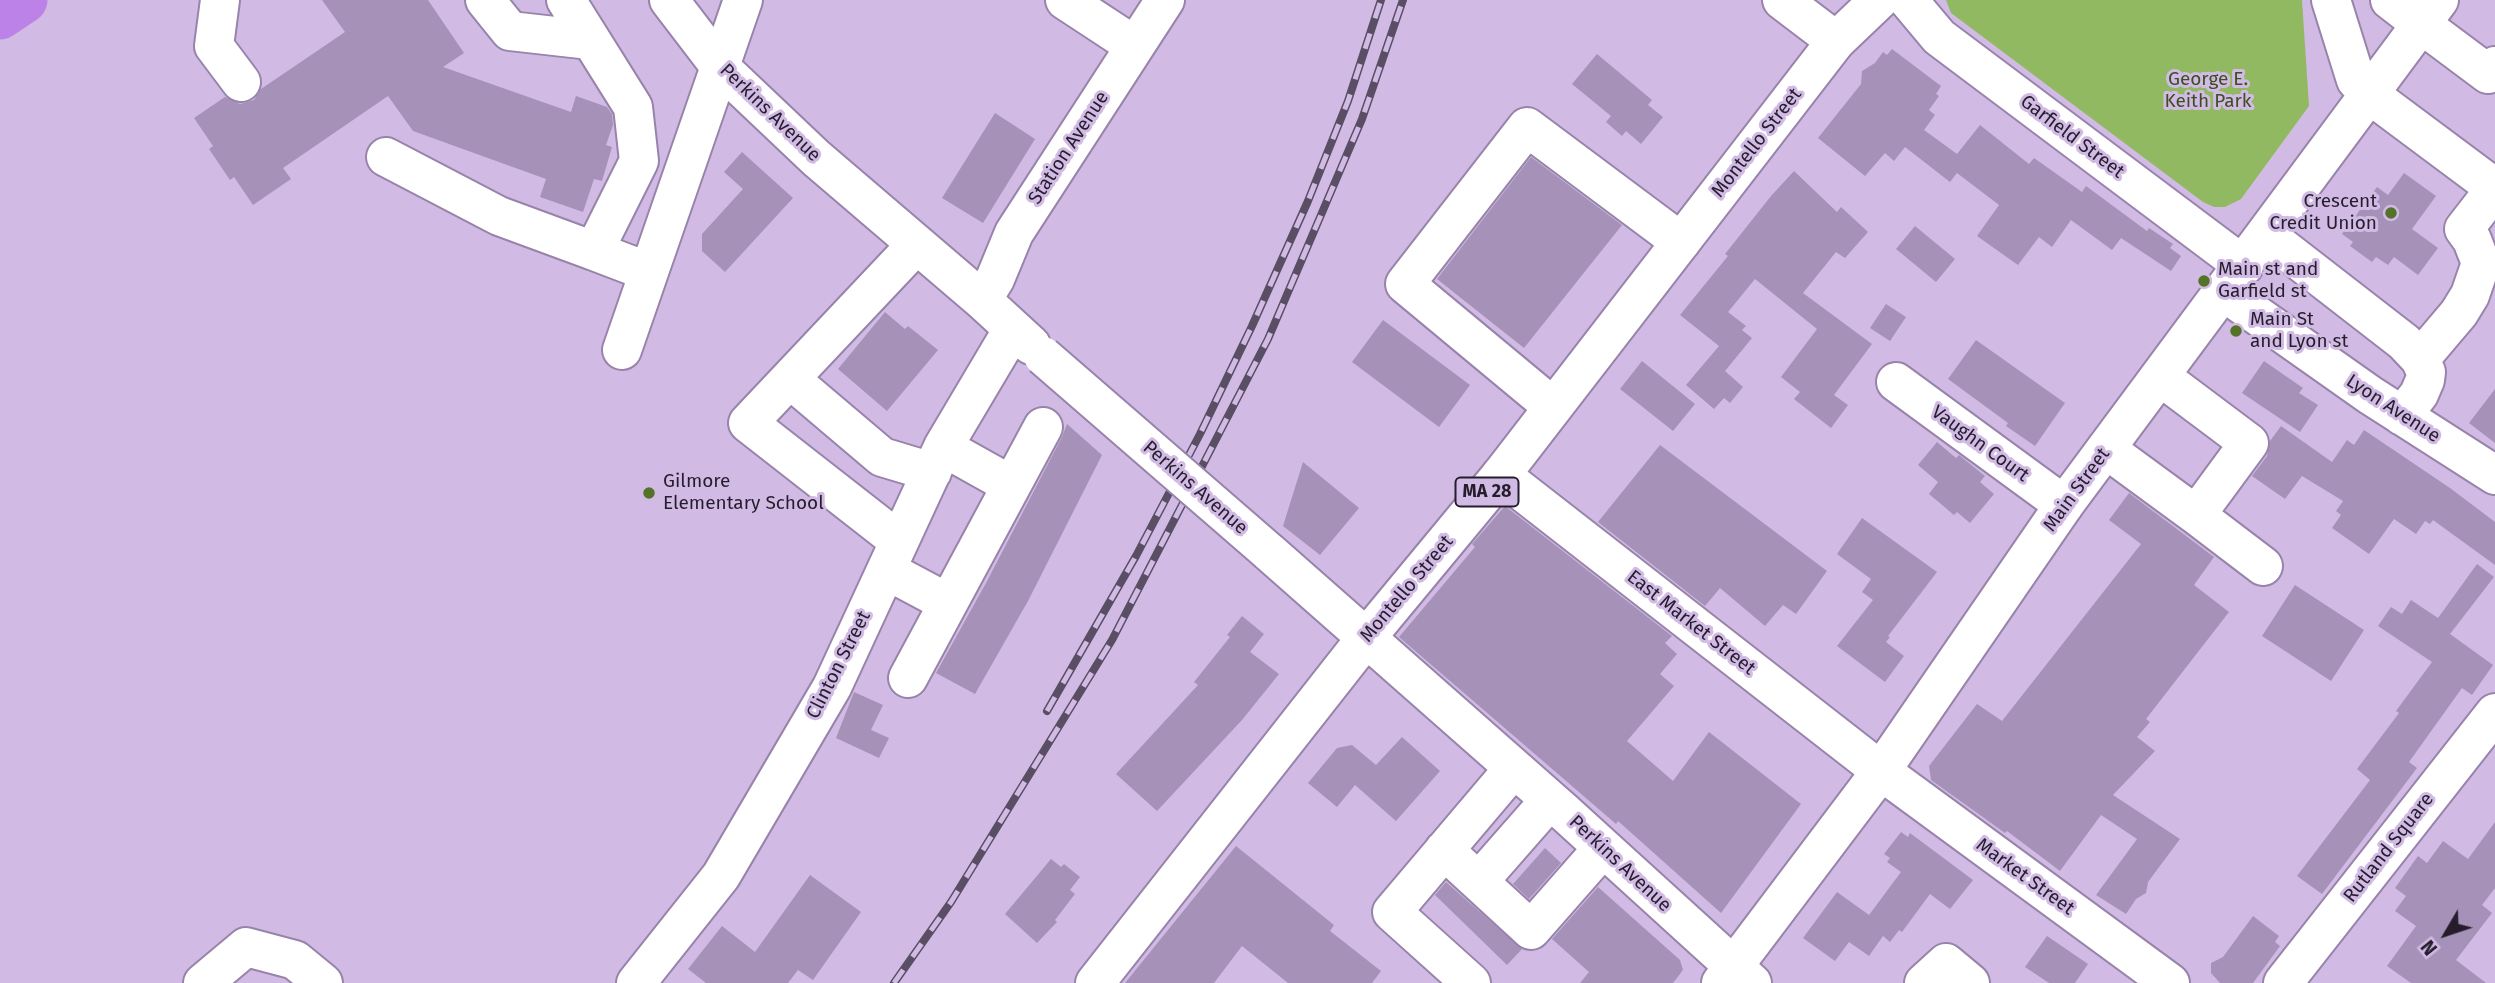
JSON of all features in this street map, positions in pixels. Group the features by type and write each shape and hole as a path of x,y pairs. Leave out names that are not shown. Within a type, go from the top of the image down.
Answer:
{"street":[{"path":"220,0 214,46 241,82"},
{"path":"485,0 510,31 590,40"},
{"path":"566,0 633,107 639,161 594,251"},
{"name":"Perkins Avenue","path":"669,0 721,68 816,159 982,300 1042,356 1550,800 1603,848 1735,978"},
{"path":"622,349 743,0"},
{"path":"1065,0 1135,46"},
{"name":"Station Avenue","path":"982,300 995,279 1014,233 1165,0"},
{"path":"1782,0 1836,41"},
{"name":"Montello Street","path":"1095,983 1366,638 1501,475 1836,41 1879,0"},
{"name":"Garfield Street","path":"1908,0 1939,37 2234,279"},
{"path":"2331,0 2357,80 2369,94 2495,189 2464,229 2472,240 2481,264 2476,279 2459,313 2420,359"},
{"path":"2390,0 2430,12 2493,73"},
{"name":"Main Street","path":"1735,978 2064,505 2430,12"},
{"path":"1553,407 1405,284 1527,127 1681,242"},
{"path":"386,157 499,216 649,272"},
{"path":"2266,235 2404,342 2420,359 2426,372 2425,380 2419,394 2402,415"},
{"path":"916,245 748,423 948,603"},
{"name":"Lyon Avenue","path":"2234,279 2402,415 2495,475"},
{"name":"Clinton Street","path":"636,983 721,876 831,687 937,460 1013,329"},
{"path":"2161,377 2249,443 2196,515"},
{"path":"790,379 882,457 937,460 1012,485"},
{"name":"Vaughn Court","path":"1896,382 2064,505"},
{"path":"908,678 1042,427"},
{"path":"2106,449 2263,566"},
{"name":"East Market Street","path":"1501,475 1881,771"},
{"name":"Rutland Square","path":"2283,983 2495,713"},
{"path":"1471,983 1392,912 1514,768"},
{"name":"Market Street","path":"1881,771 2170,983"},
{"path":"1479,881 1550,800"},
{"path":"1444,850 1531,930 1603,848"},
{"path":"203,983 246,947 295,960 323,983"},
{"path":"1924,983 1946,963 1970,983"}],"green space":[{"name":"George E. Keith Park","path":"1946,0 2302,0 2309,106 2241,199 2225,207 2214,207 2203,202 1951,13"}],"building":[{"path":"322,0 428,0 464,53 443,67 571,112 576,96 607,107 612,114 613,125 606,145 612,147 602,181 594,179 583,212 540,197 546,179 413,131 388,96 283,168 291,179 253,205 234,177 230,180 209,149 213,146 194,118 225,97 240,104 254,100 261,89 345,32"},
{"path":"1892,49 1941,86 1936,94 1939,96 1929,110 1935,115 1924,130 1957,154 1980,125 2029,164 2034,158 2082,192 2086,186 2147,231 2149,228 2173,244 2170,248 2181,256 2171,271 2121,238 2112,250 2071,220 2052,247 2039,237 2018,265 1977,236 1999,205 1957,173 1950,182 1905,147 1894,161 1885,153 1865,176 1818,138 1861,84 1862,71 1875,63 1883,52 1887,55"},
{"path":"1597,54 1652,100 1648,105 1663,117 1641,144 1626,131 1622,136 1606,122 1611,116 1572,84"},
{"path":"995,113 1035,139 983,223 942,198"},
{"path":"742,152 793,198 725,272 702,251 702,234 743,189 724,172"},
{"path":"1531,157 1622,225 1524,348 1437,279"},
{"path":"1794,171 1837,212 1841,207 1868,232 1845,258 1836,252 1803,293 1872,344 1834,395 1848,405 1831,428 1794,399 1800,392 1781,377 1817,329 1755,279 1728,312 1746,326 1742,330 1752,338 1725,371 1743,387 1730,403 1724,398 1714,409 1686,385 1719,346 1680,315 1728,256 1725,254"},
{"name":"Crescent Credit Union","path":"2404,173 2436,196 2412,229 2438,248 2418,275 2394,257 2388,265 2376,257 2372,262 2350,246 2353,242 2342,234 2377,187 2388,195"},
{"path":"1915,226 1955,259 1936,282 1896,249"},
{"path":"1886,304 1906,317 1890,341 1870,328"},
{"path":"885,312 905,329 908,326 938,350 887,411 838,369"},
{"path":"1383,320 1470,385 1439,427 1352,362"},
{"path":"1976,340 2065,403 2035,446 1948,379"},
{"path":"1642,361 1695,404 1673,431 1620,389"},
{"path":"2264,361 2303,388 2299,393 2318,405 2300,432 2242,393"},
{"path":"2495,389 2495,443 2469,423"},
{"path":"1067,424 1102,455 1028,601 975,694 936,673 986,583"},
{"path":"2281,426 2332,462 2347,440 2354,445 2364,430 2495,522 2495,565 2433,520 2430,524 2425,521 2416,534 2394,519 2369,554 2332,528 2341,515 2336,511 2343,501 2302,476 2285,499 2252,476 2267,456 2270,441"},
{"path":"1937,442 1956,458 1959,455 1985,476 1980,482 1994,494 1970,523 1957,512 1954,515 1929,494 1938,482 1918,465"},
{"path":"1660,445 1827,571 1796,614 1783,605 1765,626 1720,588 1705,606 1598,522"},
{"path":"1303,462 1359,508 1320,555 1283,526"},
{"path":"2129,493 2214,557 2194,585 2229,612 2146,719 2150,722 2137,737 2155,751 2113,795 2180,839 2148,882 2146,893 2136,899 2126,914 2096,895 2137,839 2101,815 2060,871 2007,831 2005,833 1931,780 1929,766 1977,704 2002,721 2141,544 2109,520"},
{"path":"1505,506 1672,636 1665,643 1677,654 1660,674 1674,686 1627,741 1673,781 1709,732 1801,804 1721,913 1618,821 1616,824 1399,637 1475,547 1472,544"},
{"path":"1862,518 1937,572 1888,636 1890,637 1886,642 1904,656 1885,682 1837,646 1873,600 1862,592 1871,579 1837,554"},
{"path":"2477,564 2494,577 2450,634 2493,665 2472,695 2462,688 2409,762 2417,768 2322,894 2297,876 2370,780 2357,769 2399,713 2396,711 2432,662 2378,626 2391,607 2402,614 2411,600 2438,618"},
{"path":"2295,585 2364,630 2331,681 2262,636"},
{"path":"1242,616 1264,634 1250,652 1279,674 1242,720 1157,811 1116,774 1198,685 1194,682 1230,637 1227,635"},
{"path":"854,692 883,705 871,730 889,738 879,758 836,738"},
{"path":"1402,737 1440,771 1396,821 1355,785 1337,807 1308,783 1337,748 1352,745 1376,765"},
{"path":"2495,822 2495,888 2482,905 2492,913 2456,960 2486,983 2411,983 2387,966 2416,926 2395,911 2406,896 2395,888 2418,856 2427,863 2443,841 2468,859"},
{"path":"1901,832 1908,837 1910,833 1973,880 1950,909 1930,894 1902,932 1899,930 1890,942 1883,936 1869,956 1849,942 1835,961 1803,938 1837,892 1869,915 1901,872 1887,862 1890,858 1884,854"},
{"path":"1236,846 1334,925 1330,931 1381,971 1372,983 1288,983 1242,946 1214,983 1125,983"},
{"path":"1545,848 1561,863 1529,899 1513,884"},
{"path":"1051,859 1061,867 1064,864 1080,877 1070,890 1075,894 1055,920 1057,922 1037,943 1005,914"},
{"path":"810,875 861,912 813,980 798,970 788,983 706,983 688,969 722,926 755,952"},
{"path":"1446,882 1522,949 1507,965 1435,895"},
{"path":"1598,887 1680,960 1683,970 1673,983 1580,983 1589,972 1552,939"},
{"path":"2253,916 2279,936 2275,942 2280,946 2253,983 2220,983 2211,973 2211,963 2223,957"},
{"path":"2047,936 2088,964 2075,983 2049,983 2025,967"}],"waterway":[{"path":"0,16 24,0"}],"railway":[{"path":"1047,711 1136,556 1200,434 1252,326 1308,201 1348,101 1381,0"},
{"path":"894,983 951,902 1112,640 1268,339 1362,119 1403,0"}],"place":[{"name":"Crescent Credit Union","path":"2391,213"},
{"name":"Main st and Garfield st","path":"2204,281"},
{"name":"Main St and Lyon st","path":"2236,331"},
{"name":"Gilmore Elementary School","path":"649,493"}]}
